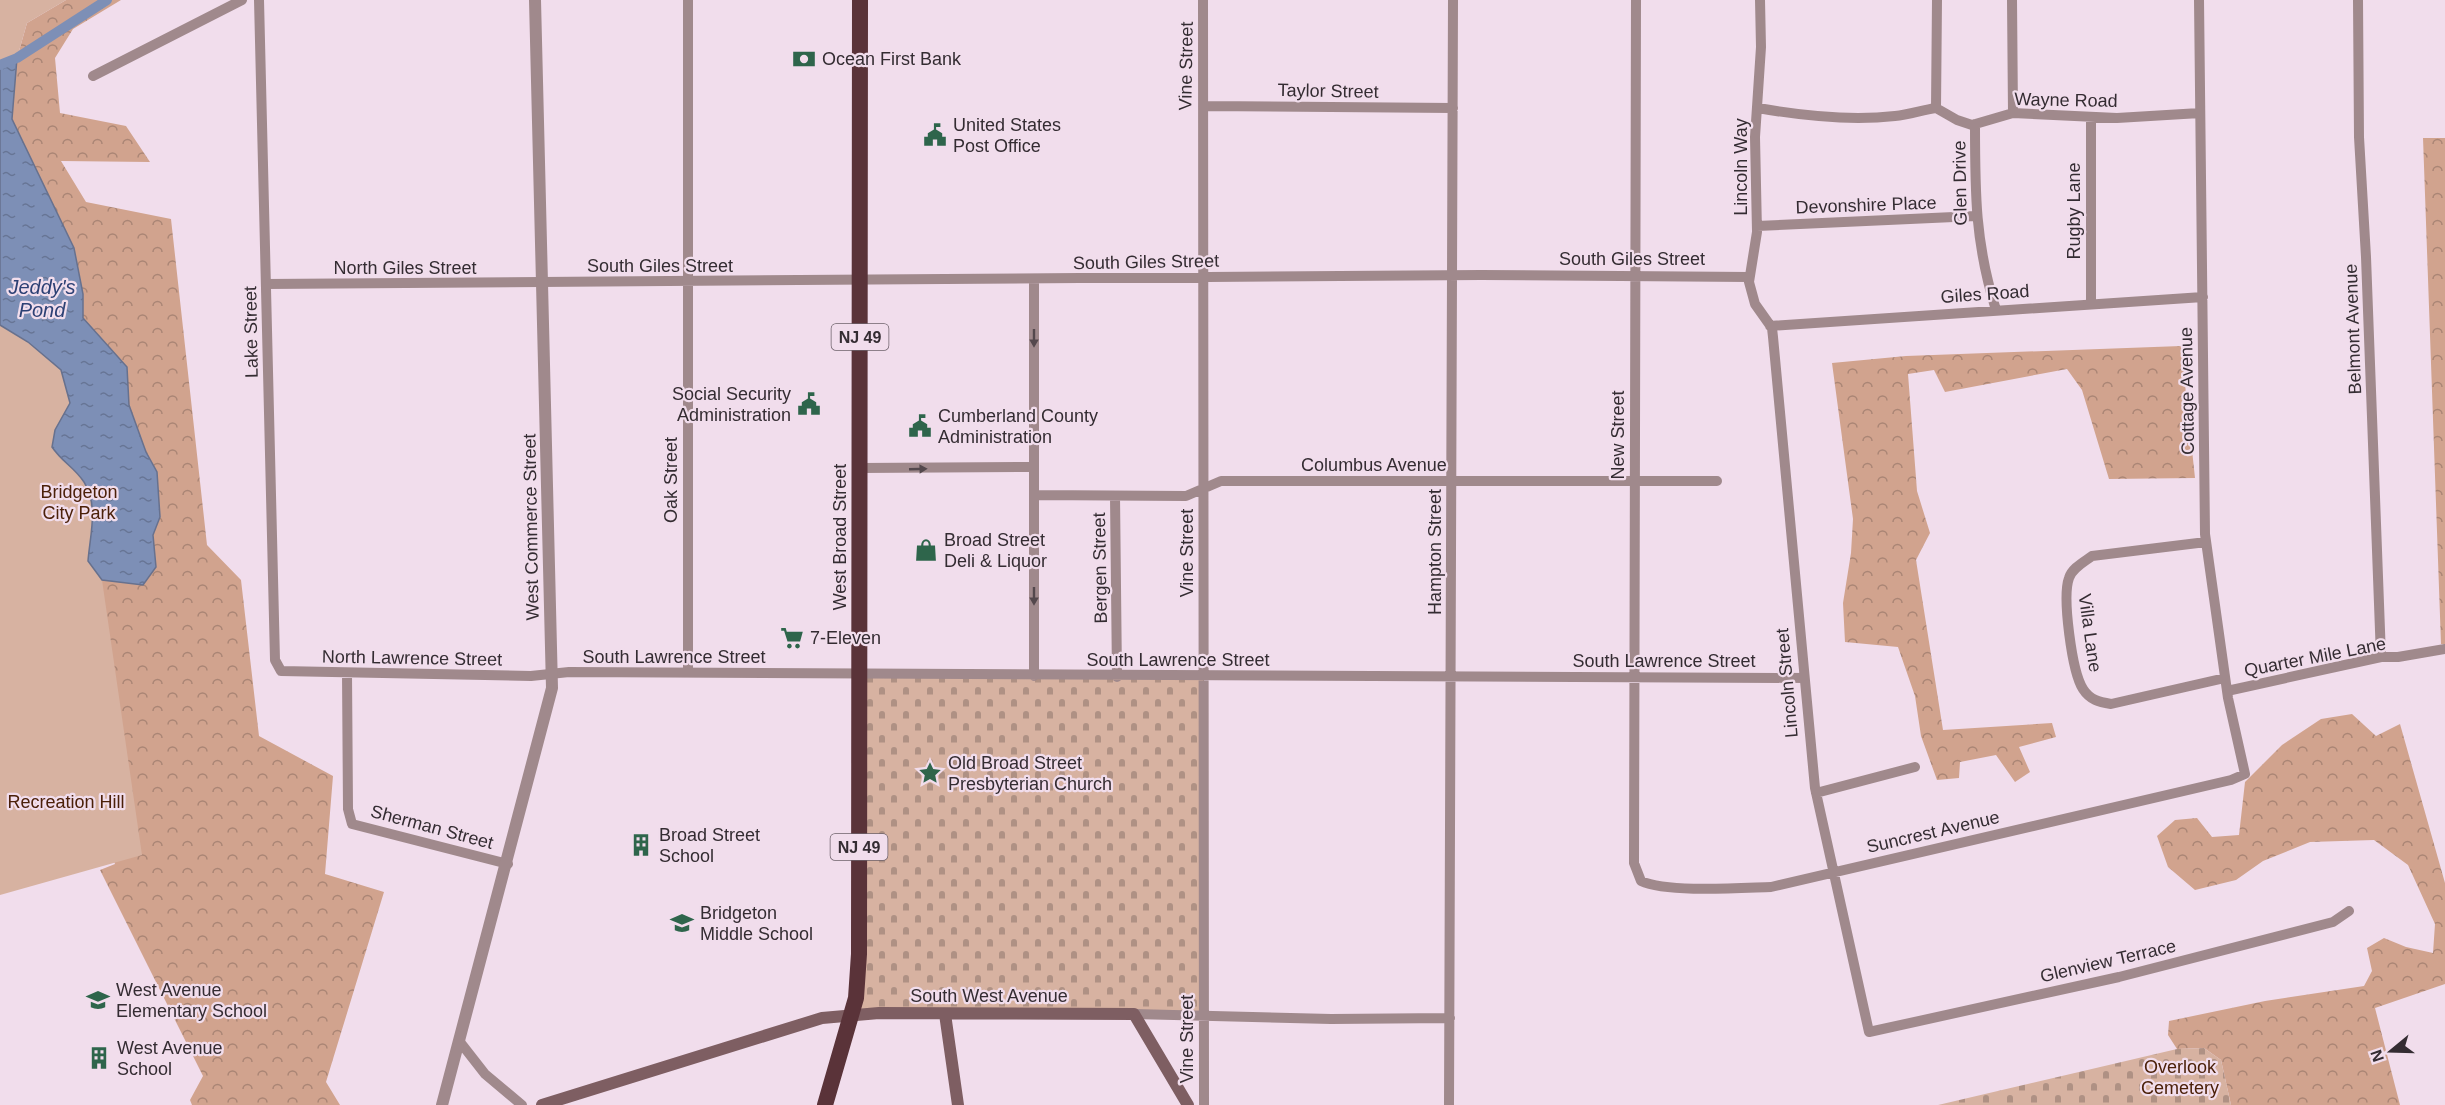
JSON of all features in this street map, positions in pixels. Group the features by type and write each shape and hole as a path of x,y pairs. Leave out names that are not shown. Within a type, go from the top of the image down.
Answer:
{"highway":[{"name":"West Broad Street","path":"825,1105 852,1014 859,954 860,0"}],"main road":[{"name":"South West Avenue","path":"542,1105 822,1018 852,1014 1134,1014"},
{"path":"945,1014 958,1105"},
{"path":"1134,1014 1188,1105"}],"street":[{"path":"93,76 242,0"},
{"name":"Lake Street","path":"259,0 276,662"},
{"name":"West Commerce Street","path":"442,1105 508,864 552,688 535,0"},
{"name":"Oak Street","path":"688,0 688,673"},
{"name":"Vine Street","path":"1203,0 1204,1105"},
{"name":"Hampton Street","path":"1449,1105 1453,0"},
{"name":"New Street","path":"1635,871 1636,0"},
{"name":"Lincoln Way","path":"1760,0 1757,226 1756,248 1749,277 1755,304 1770,326"},
{"path":"1936,108 1937,0"},
{"path":"2012,0 2013,113"},
{"name":"Cottage Avenue","path":"2199,0 2206,542 2227,691 2245,769 2241,778"},
{"name":"Belmont Avenue","path":"2358,0 2359,137 2366,257 2381,657"},
{"name":"Taylor Street","path":"1203,106 1453,108"},
{"path":"1758,108 1800,116 1837,118 1893,117 1936,108 1963,123 1976,124"},
{"name":"Wayne Road","path":"1976,124 2013,113 2091,117 2200,113"},
{"name":"Rugby Lane","path":"2091,117 2091,304"},
{"name":"Glen Drive","path":"1976,124 1976,216 1984,270 1996,310"},
{"name":"Devonshire Place","path":"1757,226 1937,220 1976,216"},
{"name":"South Giles Street","path":"543,284 1453,275 1749,277"},
{"path":"1034,280 1034,676"},
{"name":"North Giles Street","path":"266,284 543,284"},
{"name":"Giles Road","path":"1770,326 2203,297"},
{"name":"Lincoln Street","path":"1770,326 1816,793 1869,1032"},
{"path":"860,468 880,470 1034,466"},
{"name":"Columbus Avenue","path":"1034,495 1186,496 1203,491 1221,481 1717,481"},
{"name":"Bergen Street","path":"1115,496 1117,677"},
{"name":"Villa Lane","path":"2206,542 2092,556 2078,566 2069,576 2065,593 2076,673 2083,689 2095,702 2111,704 2225,678"},
{"name":"Quarter Mile Lane","path":"2227,691 2381,657 2398,657 2445,649"},
{"name":"North Lawrence Street","path":"276,662 278,668 284,672 531,676 553,674"},
{"name":"Sherman Street","path":"347,673 350,820 352,824 508,864"},
{"name":"South Lawrence Street","path":"553,674 1803,678"},
{"path":"1816,793 1915,767"},
{"name":"Suncrest Avenue","path":"1635,871 1641,881 1659,886 1771,887 2241,778"},
{"name":"Glenview Terrace","path":"1869,1032 1912,1025 2119,977 2333,922 2349,911"},
{"name":"South West Avenue","path":"1134,1014 1450,1018"},
{"path":"460,1042 485,1074 522,1105"}],"green space":[{"name":"Recreation Hill","path":"0,0 66,0 27,23 17,58 12,119 74,248 83,294 83,318 127,367 129,405 146,452 157,472 160,517 153,535 156,567 143,585 102,580 142,855 0,895"},
{"name":"Bridgeton City Park","path":"66,0 121,0 73,29 55,58 60,113 126,126 150,162 61,161 86,202 171,219 207,545 241,580 259,736 333,776 325,874 384,892 326,1082 340,1105 192,1105 190,1100 203,1076 100,870 115,864 8,572 0,325 156,567 153,535 160,517 157,472 146,452 129,405 127,367 83,318 83,294 74,248 12,119 17,58 27,23"},
{"path":"2423,138 2445,138 2445,644 2441,644"},
{"path":"2181,346 2195,478 2109,479 2082,390 2067,369 1945,392 1934,370 1908,374 1917,491 1930,533 1916,560 1943,730 2052,723 2056,737 2019,747 2030,772 2015,782 1996,755 1960,762 1959,778 1937,780 1921,736 1915,696 1898,647 1845,642 1843,603 1851,553 1853,519 1832,363 1906,356"},
{"path":"859,675 1204,677 1203,1016 852,1014"},
{"path":"2352,714 2376,736 2400,724 2445,883 2445,984 2375,1008 2400,1105 2231,1105 2221,1060 2204,1048 2177,1049 2168,1035 2169,1021 2265,1001 2364,986 2372,971 2367,948 2384,938 2406,947 2433,953 2435,924 2408,865 2374,840 2310,842 2263,861 2236,880 2195,890 2168,867 2157,836 2175,820 2197,818 2212,837 2239,835 2245,782 2282,745 2321,719"},
{"name":"Overlook Cemetery","path":"2204,1048 2221,1060 2231,1105 1938,1105 2177,1049"}],"water":[{"name":"Jeddy's Pond","path":"17,58 12,119 74,248 83,294 83,318 127,367 129,405 146,452 157,472 160,517 153,535 156,567 143,585 102,580 88,561 92,520 89,491 80,477 52,447 55,430 70,403 61,370 28,342 0,325 0,65"}],"waterway":[{"path":"0,65 17,58 107,0"}],"place":[{"name":"Ocean First Bank","path":"804,59"},
{"name":"United States Post Office","path":"935,135"},
{"name":"Social Security Administration","path":"809,404"},
{"name":"Cumberland County Administration","path":"920,426"},
{"name":"Broad Street Deli & Liquor","path":"926,550"},
{"name":"7-Eleven","path":"792,638"},
{"name":"Old Broad Street Presbyterian Church","path":"930,773"},
{"name":"Broad Street School","path":"641,845"},
{"name":"Bridgeton Middle School","path":"682,923"},
{"name":"West Avenue Elementary School","path":"98,1000"},
{"name":"West Avenue School","path":"99,1058"}]}
